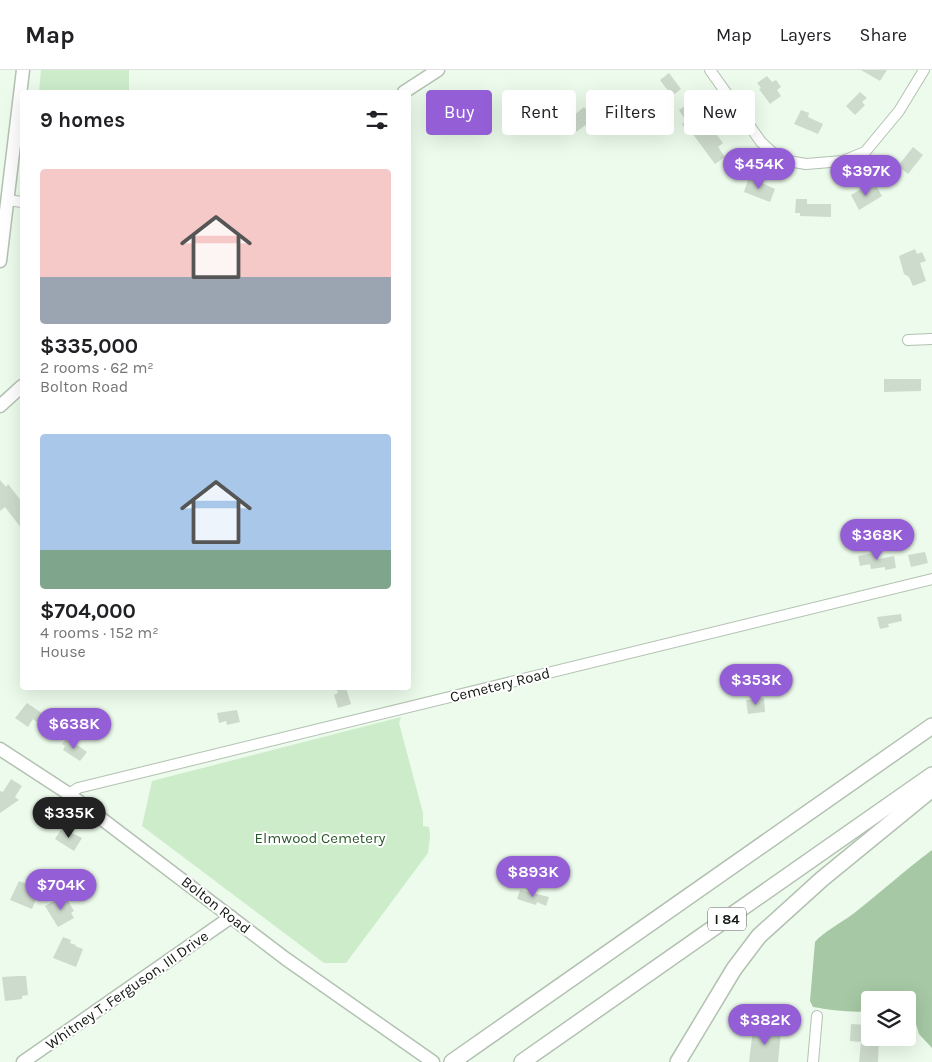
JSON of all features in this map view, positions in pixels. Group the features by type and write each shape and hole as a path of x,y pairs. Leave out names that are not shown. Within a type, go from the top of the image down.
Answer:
{"highway":[{"name":"I 84","path":"452,1062 932,726"},
{"name":"I 84","path":"522,1062 932,775"},
{"path":"678,1062 734,969 759,936 822,879 932,789"}],"main road":[{"path":"21,90 23,70"},
{"path":"407,90 438,70"},
{"path":"0,261 20,96"},
{"path":"0,406 20,388"},
{"name":"Bolton Road","path":"0,748 69,794 286,959 433,1062"},
{"name":"Whitney T. Ferguson, III Drive","path":"23,1062 231,917"}],"street":[{"path":"710,70 762,142 773,153 788,161 806,164 843,161 865,152 899,111 924,70"},
{"path":"8,200 20,202"},
{"path":"908,340 932,338"},
{"name":"Cemetery Road","path":"69,794 78,788 932,579"},
{"path":"813,1062 817,1016"}],"green space":[{"path":"41,70 129,70 129,90 39,90"},
{"name":"Elmwood Cemetery","path":"401,717 399,723 423,813 423,826 429,827 428,853 346,963 324,963 142,826 152,781"},
{"path":"932,850 932,1048 919,1034 916,1024 916,991 861,991 861,1012 813,1007 810,1001 815,942 827,931 853,914"}],"building":[{"path":"861,70 887,70 880,81"},
{"path":"669,73 681,89 674,94 674,90 668,90 660,80"},
{"path":"767,76 772,82 776,80 781,87 777,90 781,96 770,104 757,83"},
{"path":"860,92 867,98 862,102 865,105 855,115 846,106"},
{"path":"584,107 586,109 586,125 576,132 576,114"},
{"path":"684,107 684,118 679,110"},
{"path":"801,110 809,113 808,117 823,124 818,134 794,124"},
{"path":"693,135 717,135 723,143 718,147 725,157 715,164"},
{"path":"913,147 923,155 908,174 898,166"},
{"path":"749,177 775,189 770,202 744,192"},
{"path":"875,184 882,196 859,210 851,195 861,189 863,192"},
{"path":"796,199 807,199 807,204 831,204 831,217 800,216 800,213 795,213"},
{"path":"915,249 917,254 922,252 926,261 920,263 926,281 913,286 909,277 904,274 899,256"},
{"path":"884,379 921,379 921,391 884,392"},
{"path":"0,480 6,487 8,484 20,499 20,526 5,507 0,511"},
{"path":"878,552 879,559 894,556 896,568 885,570 885,567 871,569 870,564 860,566 858,556"},
{"path":"925,552 928,563 911,567 908,555"},
{"path":"901,614 902,621 888,624 889,627 880,629 877,617"},
{"path":"337,690 347,690 351,704 338,708 334,695 338,693"},
{"path":"764,698 765,712 748,714 746,700"},
{"path":"27,703 43,714 37,722 33,719 28,727 15,718"},
{"path":"237,710 240,722 227,725 226,721 219,723 217,713"},
{"path":"67,738 87,752 80,761 63,750 65,746 62,744"},
{"path":"11,779 22,786 15,797 19,800 0,813 0,791 3,792"},
{"path":"62,828 82,838 74,851 55,839"},
{"path":"19,881 40,889 32,909 10,900"},
{"path":"520,890 549,897 546,906 537,902 536,905 517,899"},
{"path":"66,897 74,911 71,913 74,918 58,927 45,906"},
{"path":"63,937 71,940 70,943 75,946 83,949 76,967 53,958"},
{"path":"26,976 28,995 22,996 22,999 5,1001 2,977"},
{"path":"851,1024 861,1025 861,1042 850,1041"},
{"path":"753,1029 781,1032 778,1062 749,1062"},
{"path":"861,1042 861,1046 879,1046 878,1062 859,1062"}]}
